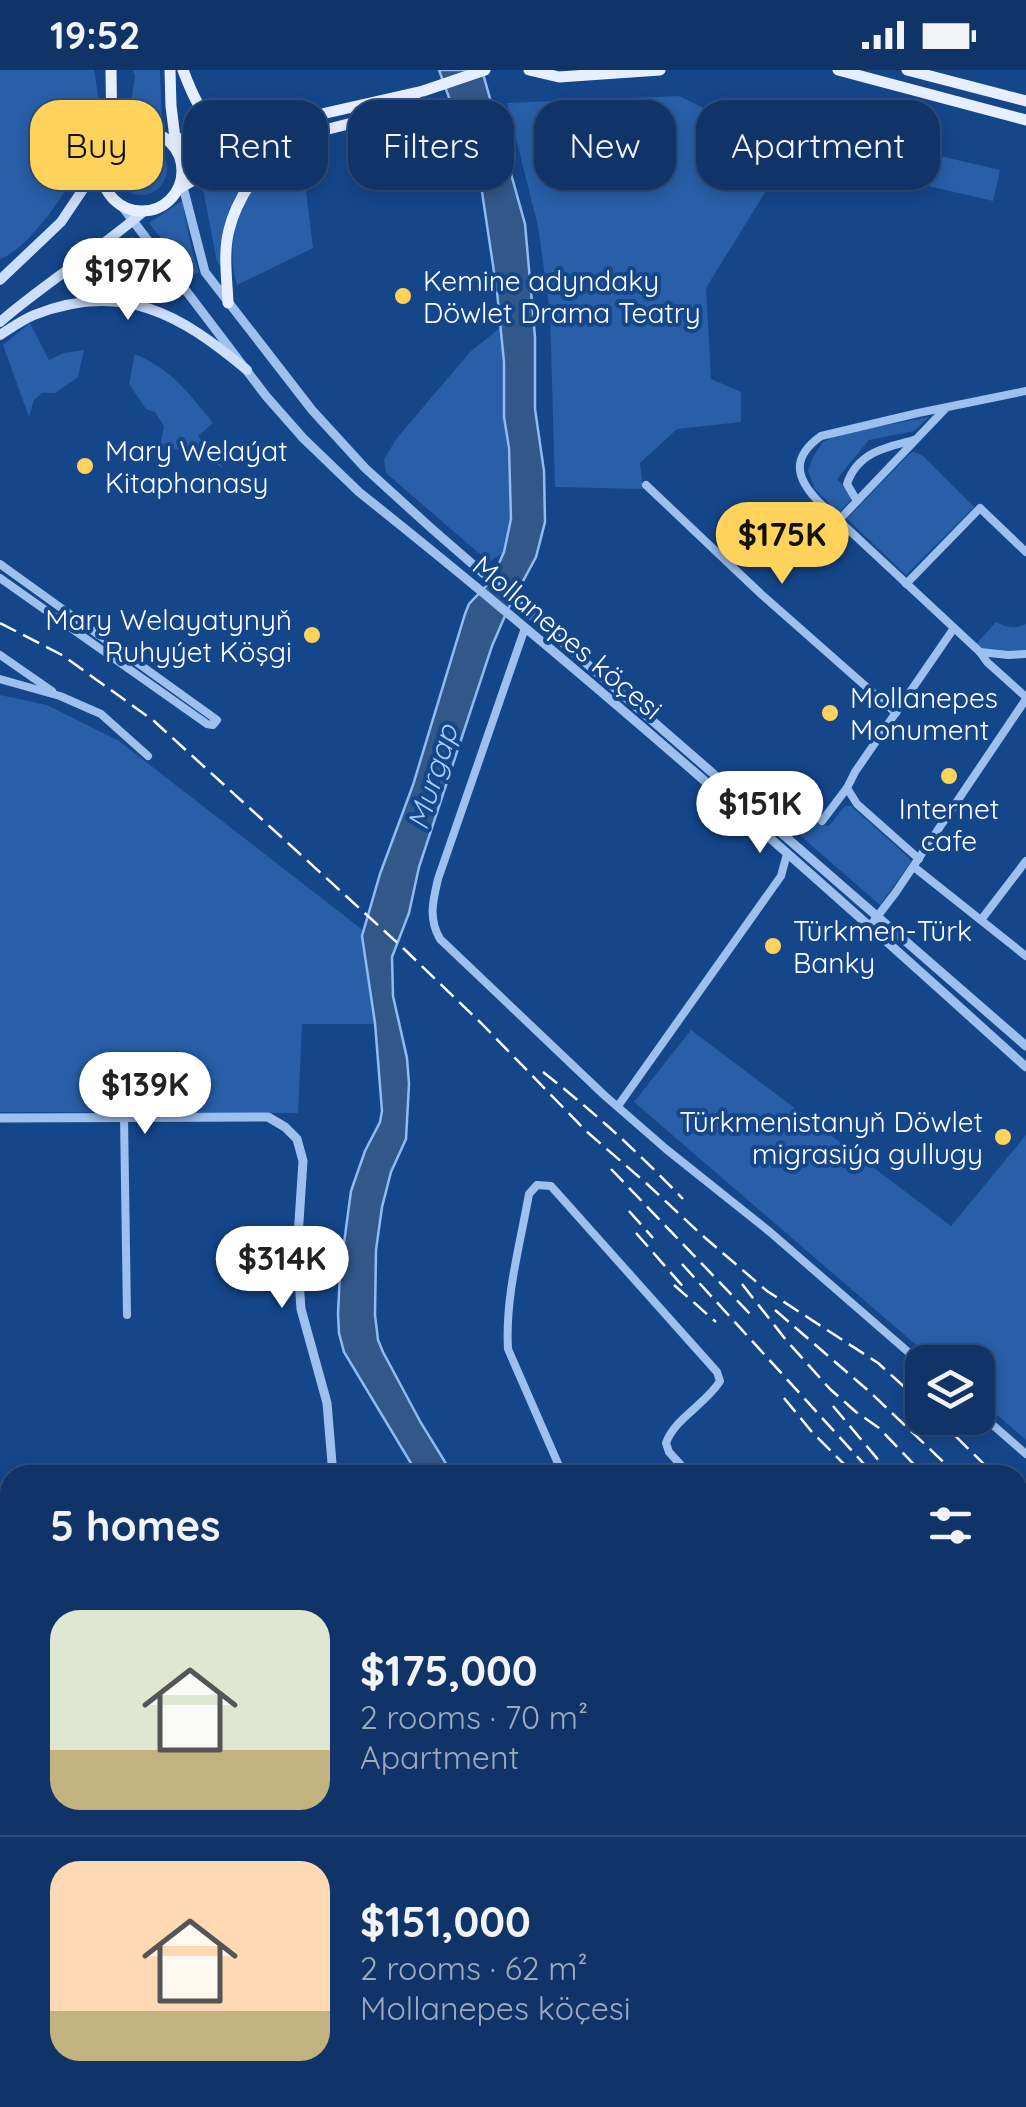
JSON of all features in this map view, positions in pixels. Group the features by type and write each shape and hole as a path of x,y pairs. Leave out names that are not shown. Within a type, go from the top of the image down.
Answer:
{"main road":[{"path":"111,70 111,100"},
{"path":"0,322 144,211 164,204 181,185 182,168 174,144 170,70"},
{"path":"183,70 195,100"},
{"path":"328,113 423,91 485,70"},
{"path":"534,71 558,77 660,70"},
{"path":"838,70 1026,120"},
{"path":"907,70 1026,101"},
{"path":"328,129 380,116 423,91"},
{"path":"163,137 174,144 183,142"},
{"path":"3,275 61,222 82,190"},
{"path":"107,190 120,205 144,211"},
{"path":"228,303 228,232 246,190"},
{"path":"0,335 31,316 65,305 99,300 142,304 176,318 247,370"}],"street":[{"name":"Mollanepes köçesi","path":"181,185 205,272 312,410 365,468 873,922 1026,1067"},
{"name":"Mollanepes köçesi","path":"120,205 303,438 360,492 787,854 1026,1046"},
{"path":"873,922 917,863 1026,698 806,490 801,480 801,463 815,440 1026,392"},
{"path":"838,520 947,407"},
{"path":"857,501 847,484 860,462 882,448 916,440"},
{"path":"646,485 761,594 896,712"},
{"path":"906,584 980,508 1026,552"},
{"path":"420,541 430,528"},
{"path":"0,564 216,720 213,725 0,578"},
{"path":"27,597 33,588"},
{"path":"525,628 438,879 431,916 434,929 509,1007 666,1149 770,1232 905,1349"},
{"path":"822,821 954,628"},
{"path":"980,652 1026,654"},
{"path":"0,655 60,696"},
{"path":"0,679 60,696 101,714 148,756"},
{"path":"847,788 857,804 917,863 1026,956"},
{"path":"618,1106 781,876 787,854"},
{"path":"980,920 1026,861"},
{"path":"0,1118 268,1117 297,1139 304,1161 297,1252 301,1309 327,1403 333,1465"},
{"path":"124,1118 128,1315"},
{"path":"560,1465 508,1349 511,1288 530,1194 537,1185 551,1186 717,1372 720,1381 714,1391 670,1433 666,1443 681,1465"},
{"path":"995,1427 1026,1454"}],"shaded area":[{"path":"0,70 94,70 98,100 30,100 30,190 66,190 29,238 0,259"},
{"path":"133,70 160,70 161,100 131,100"},
{"path":"679,96 696,104 696,190 767,190 706,288 711,379 741,392 741,422 677,429 640,463 643,489 555,487 550,313 538,226 514,131 514,103 534,102 534,190 676,190 676,100 581,100"},
{"path":"163,155 167,169 163,183"},
{"path":"940,156 1000,170 993,201 940,189"},
{"path":"126,190 156,190 141,195"},
{"path":"203,190 239,190 227,222 224,270 217,262"},
{"path":"250,190 306,190 313,248 237,285 233,243 243,202"},
{"path":"182,201 199,272 191,277 149,223"},
{"path":"132,236 172,291 147,296 132,289 120,276 107,254"},
{"path":"30,323 49,360 84,350 78,377 55,393 42,393 34,400 29,417 3,345"},
{"path":"501,327 511,519 504,552 489,562 386,473 384,459 397,438 470,352"},
{"path":"135,354 169,375 213,423 198,436 223,468 196,453 160,446 164,426 129,384"},
{"path":"929,417 914,431 869,440 837,479 853,497 839,513 815,489 808,471 823,442 840,434"},
{"path":"914,452 923,456 974,507 906,575 847,519"},
{"path":"996,622 1011,627 1026,624 1026,654 980,652 974,646"},
{"path":"0,695 47,705 119,741 364,931 362,944 375,1024 302,1024 298,1113 0,1112"},
{"path":"772,781 807,789 820,806 815,820 821,825 829,826 845,806 851,806 908,857 911,862 880,905 772,811 767,788"},
{"path":"691,1030 951,1226 1026,1135 1026,1440 995,1413 995,1345 916,1345 634,1102"}],"water":[{"path":"439,70 482,70 490,100 450,100"},
{"name":"Murgap","path":"514,185 525,224 545,522 536,557 492,646 392,957 393,996 409,1084 406,1139 391,1172 382,1207 376,1250 375,1315 383,1352 447,1465 412,1465 344,1352 339,1333 340,1273 351,1191 382,1111 375,1023 362,936 465,614 496,570 511,519 497,292 482,190 514,190"}],"railway":[{"path":"0,623 62,655 154,721 402,947 586,1131 703,1236 767,1291 878,1363 905,1388"},
{"path":"543,1072 615,1133 683,1199"},
{"path":"611,1169 753,1317"},
{"path":"629,1211 653,1238"},
{"path":"636,1233 686,1290"},
{"path":"682,1264 865,1465"},
{"path":"742,1284 830,1389 879,1428 914,1465"},
{"path":"674,1285 716,1322"},
{"path":"775,1310 947,1465"},
{"path":"784,1398 845,1465"},
{"path":"833,1406 883,1465"},
{"path":"954,1435 985,1465"}],"place":[{"name":"Kemine adyndaky Döwlet Drama Teatry","path":"403,296"},
{"name":"Mary Welaýat Kitaphanasy","path":"85,466"},
{"name":"Mary Welayatynyň Ruhyýet Köşgi","path":"312,635"},
{"name":"Mollanepes Monument","path":"830,713"},
{"name":"Internet cafe","path":"949,776"},
{"name":"Türkmen-Türk Banky","path":"773,946"},
{"name":"Türkmenistanyň Döwlet migrasiýa gullugy","path":"1003,1137"}]}
